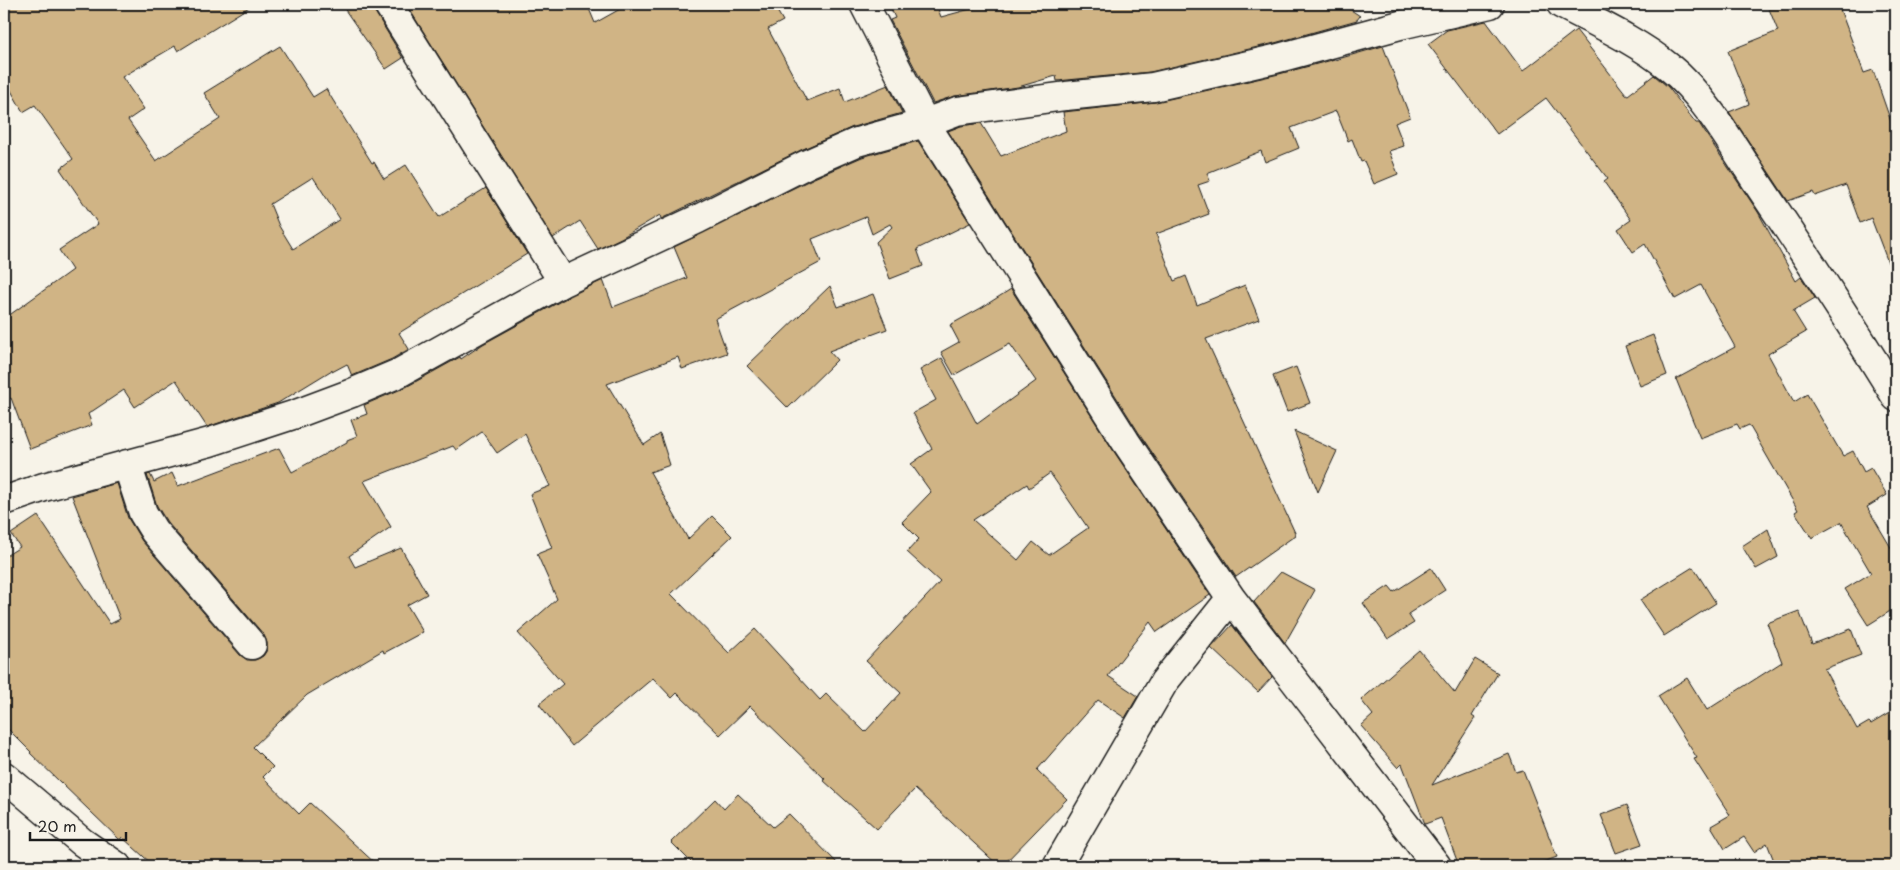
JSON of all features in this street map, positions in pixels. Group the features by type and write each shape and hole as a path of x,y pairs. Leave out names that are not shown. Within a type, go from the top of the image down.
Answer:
{"street":[{"path":"388,4 563,282"},
{"path":"864,4 925,123 1126,442 1231,598 1437,866"},
{"path":"4,501 44,487 210,442 296,414 352,393 398,373 563,282 856,142 957,112 1153,87 1275,59 1390,27 1490,4"},
{"path":"1561,4 1613,31 1669,67 1693,91 1723,131 1839,305 1896,397"},
{"path":"127,464 143,513 154,531 252,645"},
{"path":"1057,866 1164,682 1231,598"},
{"path":"4,776 82,842 118,866"}],"building":[{"path":"4,4 254,4 178,51 175,46 122,77 144,109 128,120 156,161 220,119 204,93 280,46 313,97 326,89 384,179 406,165 439,217 486,188 527,254 399,333 409,349 392,359 352,376 347,364 332,372 332,370 278,403 207,427 176,380 135,407 124,390 88,414 92,425 30,449 11,398 4,401 4,319 72,270 59,250 98,224 60,169 73,159 35,105 23,112 4,78","holes":["313,177 340,219 293,249 279,226 270,204"]},
{"path":"341,4 373,4 375,12 403,58 386,69"},
{"path":"406,4 587,4 595,23 629,4 773,4 783,21 768,29 807,101 840,88 845,102 888,85 902,113 853,127 801,150 661,219 660,215 598,249 580,221 553,238"},
{"path":"889,4 936,4 941,17 989,4 1342,4 1360,16 1357,20 1271,44 1150,72 1057,81 1056,76 1018,87 955,96 933,103 890,20 895,18"},
{"path":"1767,4 1838,4 1864,73 1873,70 1896,136 1896,278 1894,278 1871,218 1860,223 1846,185 1815,196 1813,192 1788,201 1729,112 1749,104 1728,51 1778,31"},
{"path":"1486,21 1523,71 1576,30 1626,94 1628,95 1654,75 1668,87 1696,123 1699,123 1758,212 1796,281 1801,277 1815,298 1793,311 1806,332 1768,354 1794,402 1807,394 1843,456 1853,451 1864,472 1871,468 1887,495 1867,507 1896,556 1896,617 1892,610 1868,625 1845,589 1871,573 1841,522 1812,538 1795,512 1798,510 1749,425 1740,429 1737,424 1700,438 1676,379 1735,347 1701,285 1675,299 1645,244 1633,252 1618,229 1631,220 1604,182 1608,179 1546,98 1497,134 1428,44 1447,30"},
{"path":"1383,46 1410,117 1395,123 1404,146 1389,151 1398,174 1374,184 1364,161 1361,162 1352,139 1348,141 1336,111 1291,128 1299,148 1265,162 1261,151 1207,173 1210,181 1198,185 1209,214 1156,234 1174,281 1186,276 1197,305 1245,285 1259,319 1206,339 1296,535 1236,577 1139,433 948,131 961,126 981,123 1001,156 1066,131 1063,112 1156,102 1279,74"},
{"path":"918,141 970,223 917,249 923,266 890,279 876,242 892,227 890,224 872,234 866,217 812,239 821,262 715,319 727,353 682,369 678,357 607,384 644,445 660,434 670,465 650,472 688,539 712,516 732,536 671,594 729,653 755,629 820,700 826,694 865,732 901,693 866,661 940,582 907,552 919,539 902,522 931,492 911,464 932,449 913,413 936,400 920,370 942,358 977,424 1036,381 1010,344 954,375 941,352 959,342 950,325 1011,289 1113,450 1210,595 1157,632 1150,622 1108,676 1138,696 1125,718 1098,700 1037,770 1067,799 1002,866 999,866 915,789 877,829 823,780 825,779 750,706 720,735 677,693 672,698 653,678 572,746 539,704 563,684 518,633 557,599 537,554 552,548 530,494 550,486 525,434 497,453 482,432 456,450 453,446 364,481 391,527 349,556 355,567 401,548 427,594 407,605 423,632 384,653 383,650 307,695 253,747 273,767 263,777 299,814 310,803 378,866 154,866 122,837 120,840 30,753 4,725 4,557 20,547 11,534 38,516 110,624 120,619 72,496 117,483 128,518 142,541 240,655 247,660 255,660 263,656 267,650 264,635 167,522 157,506 147,475 150,474 154,482 172,473 178,486 279,448 292,472 357,436 351,420 367,414 364,405 406,387 460,357 461,359 483,344 603,280 613,307 687,278 674,247 814,178 862,157","holes":["1050,473 1088,528 1049,555 1033,542 1018,560 973,520 1027,484 1029,488"]},
{"path":"830,286 838,307 873,294 887,329 829,351 837,360 788,408 747,366"},
{"path":"1653,335 1667,375 1640,386 1625,346"},
{"path":"1296,367 1310,403 1287,412 1273,376"},
{"path":"1294,431 1337,451 1318,492"},
{"path":"1768,529 1778,557 1756,569 1742,546"},
{"path":"1693,567 1716,603 1664,636 1640,600"},
{"path":"1431,568 1445,590 1408,614 1414,623 1388,639 1363,603 1389,586 1394,592"},
{"path":"1281,572 1315,590 1285,643 1254,602"},
{"path":"1799,611 1812,644 1851,629 1861,655 1824,669 1857,729 1869,722 1871,724 1896,709 1896,866 1776,866 1767,843 1754,852 1744,837 1725,849 1711,826 1730,815 1694,759 1697,758 1658,696 1687,678 1707,710 1782,662 1767,623"},
{"path":"1232,625 1272,677 1258,692 1211,648"},
{"path":"1419,650 1455,693 1475,659 1498,673 1472,716 1475,718 1432,785 1509,754 1516,772 1523,770 1557,857 1533,866 1459,866 1441,818 1425,824 1402,764 1398,768 1361,726 1373,715 1361,700"},
{"path":"738,794 773,827 789,814 840,866 695,866 671,842 715,799 724,809"},
{"path":"1627,805 1642,844 1616,853 1601,815"}]}
